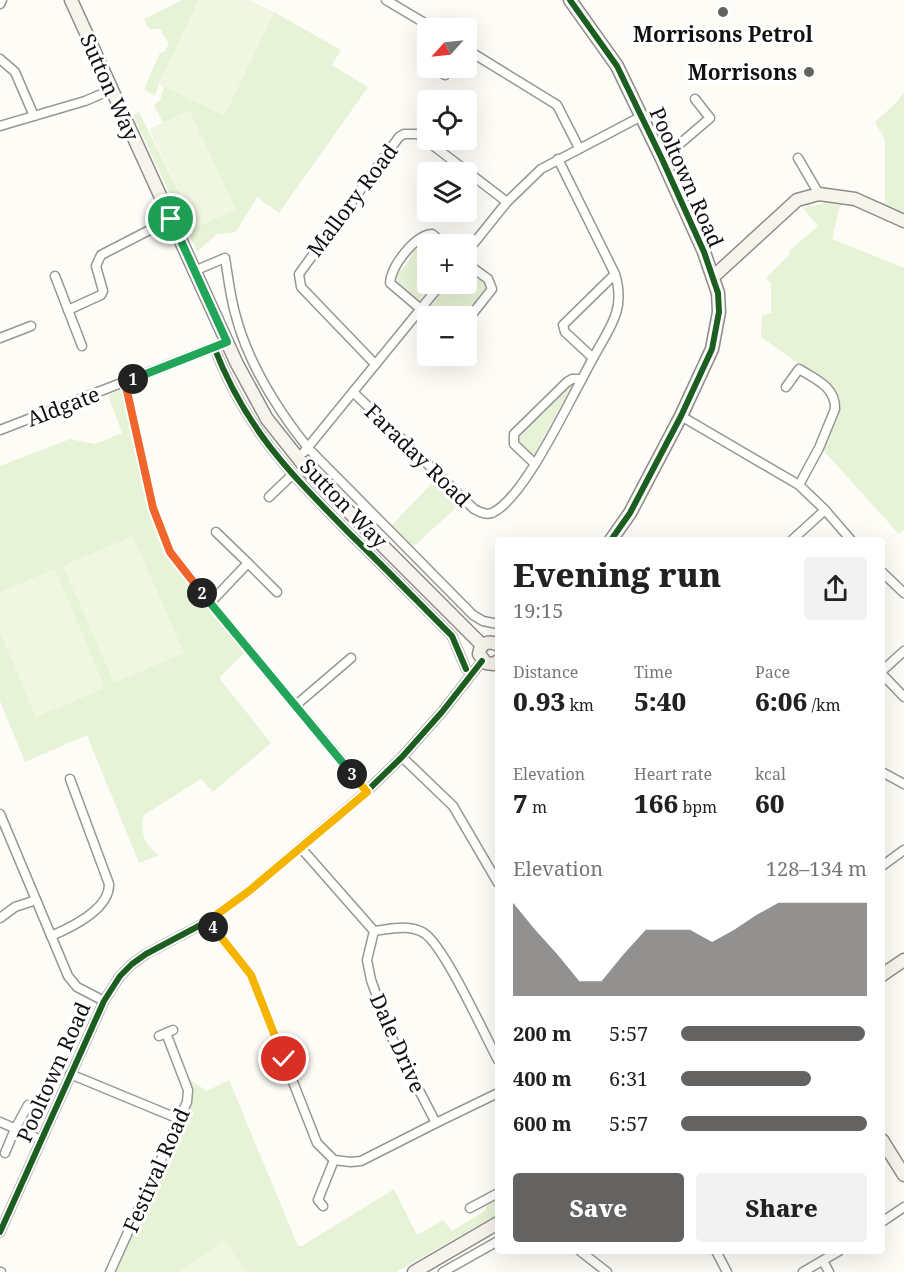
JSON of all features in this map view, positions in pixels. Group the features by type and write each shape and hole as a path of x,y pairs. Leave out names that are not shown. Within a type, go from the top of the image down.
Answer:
{"main road":[{"name":"Sutton Way","path":"71,0 247,385 267,419 298,459 330,494 482,645"},
{"name":"Pooltown Road","path":"570,0 612,58 642,116 701,243 718,293 719,312 712,349 681,416 618,537"},
{"path":"713,277 797,200 819,194 855,199 904,221"},
{"path":"495,644 489,642 482,645 479,654 482,661 490,664 495,663"},
{"path":"885,973 904,960"},
{"path":"885,1145 904,1175"},
{"path":"414,1272 495,1225"}],"street":[{"path":"0,4 2,0"},
{"path":"386,0 417,18"},
{"path":"477,56 557,105 579,148"},
{"path":"0,59 15,72 34,117"},
{"path":"0,126 85,101 111,90"},
{"path":"662,159 710,118 695,99"},
{"path":"477,239 507,202 541,168 642,116"},
{"name":"Mallory Road","path":"375,364 301,287 299,274 399,137 404,134 418,134 507,202"},
{"path":"798,158 819,194"},
{"name":"Faraday Road","path":"353,392 474,509 485,514 492,512 522,485 616,316 620,302 620,288 615,274 558,159"},
{"path":"68,310 101,295 103,291 96,266 101,255 171,219"},
{"path":"417,240 394,267 390,283 417,307"},
{"name":"Sutton Way","path":"194,271 225,258 234,312 248,353 274,402 308,448 473,615 488,626 495,625"},
{"path":"477,270 488,279 492,289 477,308"},
{"path":"593,358 565,333 563,325 615,274"},
{"path":"55,276 82,346"},
{"path":"422,306 432,294"},
{"path":"298,459 417,312"},
{"path":"0,338 31,326"},
{"name":"Aldgate","path":"0,430 227,342"},
{"name":"Sutton Way","path":"214,347 238,401 262,439 292,475 452,636 466,669"},
{"path":"786,387 799,369 824,384 832,392 836,402 819,448 799,485"},
{"path":"535,464 514,444 514,434 567,382 572,379 582,379"},
{"path":"125,382 153,508 170,552 367,792"},
{"path":"681,416 799,485 848,537"},
{"name":"Sutton Way","path":"270,497 292,475"},
{"path":"799,537 825,510"},
{"path":"216,532 277,592"},
{"path":"210,603 248,563"},
{"path":"885,575 904,593"},
{"path":"885,670 904,651"},
{"path":"296,705 351,658"},
{"name":"Pooltown Road","path":"0,1232 104,1000 120,976 146,954 208,921 249,891 367,792 442,712 482,661"},
{"path":"885,676 904,697"},
{"path":"402,757 453,807 495,878"},
{"path":"885,774 904,784"},
{"path":"51,936 82,920 104,902 109,892 109,884 70,779"},
{"path":"0,814 68,976 77,987 104,1000"},
{"path":"301,848 374,931 410,928 423,933 433,941 495,1054"},
{"path":"885,864 904,850"},
{"path":"0,918 15,907 36,900"},
{"path":"208,921 251,975 317,1143 334,1160 361,1161 495,1094"},
{"name":"Dale Drive","path":"374,931 367,960 371,980 393,1040 436,1123"},
{"name":"Festival Road","path":"110,1272 187,1102 189,1090 166,1033"},
{"path":"70,1074 179,1119"},
{"path":"5,1153 28,1106"},
{"path":"0,1122 41,1140"},
{"path":"317,1203 334,1160"},
{"path":"470,1208 495,1195"},
{"path":"885,1220 904,1207"},
{"path":"443,1272 495,1243"},
{"path":"584,1254 605,1272"},
{"path":"718,1254 727,1272"},
{"path":"803,1272 835,1254"},
{"path":"823,1262 828,1272"}],"green space":[{"path":"183,0 199,0 155,96 145,90 145,87 160,53 165,51 169,43 160,29 149,29 144,19"},
{"path":"199,0 249,0 274,12 224,116 159,84"},
{"path":"274,12 341,50 332,65 368,87 279,213 257,197 236,232 217,234 197,252 133,115 139,112 197,228 189,111 163,123 154,105 160,100 164,86 224,115"},
{"path":"904,92 904,212 885,204 885,140 875,122 897,102"},
{"path":"189,110 236,209 197,228 149,129"},
{"path":"825,203 840,205 832,239 904,268 904,530 899,534 823,450 839,412 840,402 834,389 761,337 762,315 771,313 771,284 766,278 790,254 789,251 818,226 803,208"},
{"path":"416,248 417,294 424,294 418,302 397,286 394,278 406,266"},
{"path":"477,276 485,286 484,296 475,306 431,306 441,294 477,294"},
{"path":"574,382 533,456 518,441 521,433"},
{"path":"122,390 149,508 165,551 246,651 219,678 271,743 213,792 201,779 144,815 144,838 159,855 139,863 87,735 25,762 0,701 0,466 70,439 95,444 122,433 108,395"},
{"path":"436,479 461,503 413,547 391,526"},
{"path":"133,536 184,653 114,683 63,566"},
{"path":"55,569 105,688 36,717 0,632 0,592"},
{"path":"190,1080 207,1091 229,1080 298,1246 302,1246 394,1189 417,1235 443,1220 452,1231 486,1210 486,1201 495,1196 495,1216 396,1272 113,1272 189,1105 192,1090"},
{"path":"224,1240 246,1272 178,1272"}],"cycle path":[{"path":"570,0 617,66 704,252 718,293 719,312 712,349 681,416 630,513 613,537"},
{"path":"214,347 240,403 272,449 329,513 452,636 466,669"},
{"path":"0,1232 104,1001 120,976 146,954 208,921 249,891 367,791 402,757 442,712 482,661"}],"place":[{"name":"Morrisons Petrol","path":"723,12"},
{"name":"Morrisons","path":"809,72"}],"route":[{"path":"171,219 227,342 125,382 153,508 170,552 367,792 249,891 208,921 251,975 284,1059"}]}
